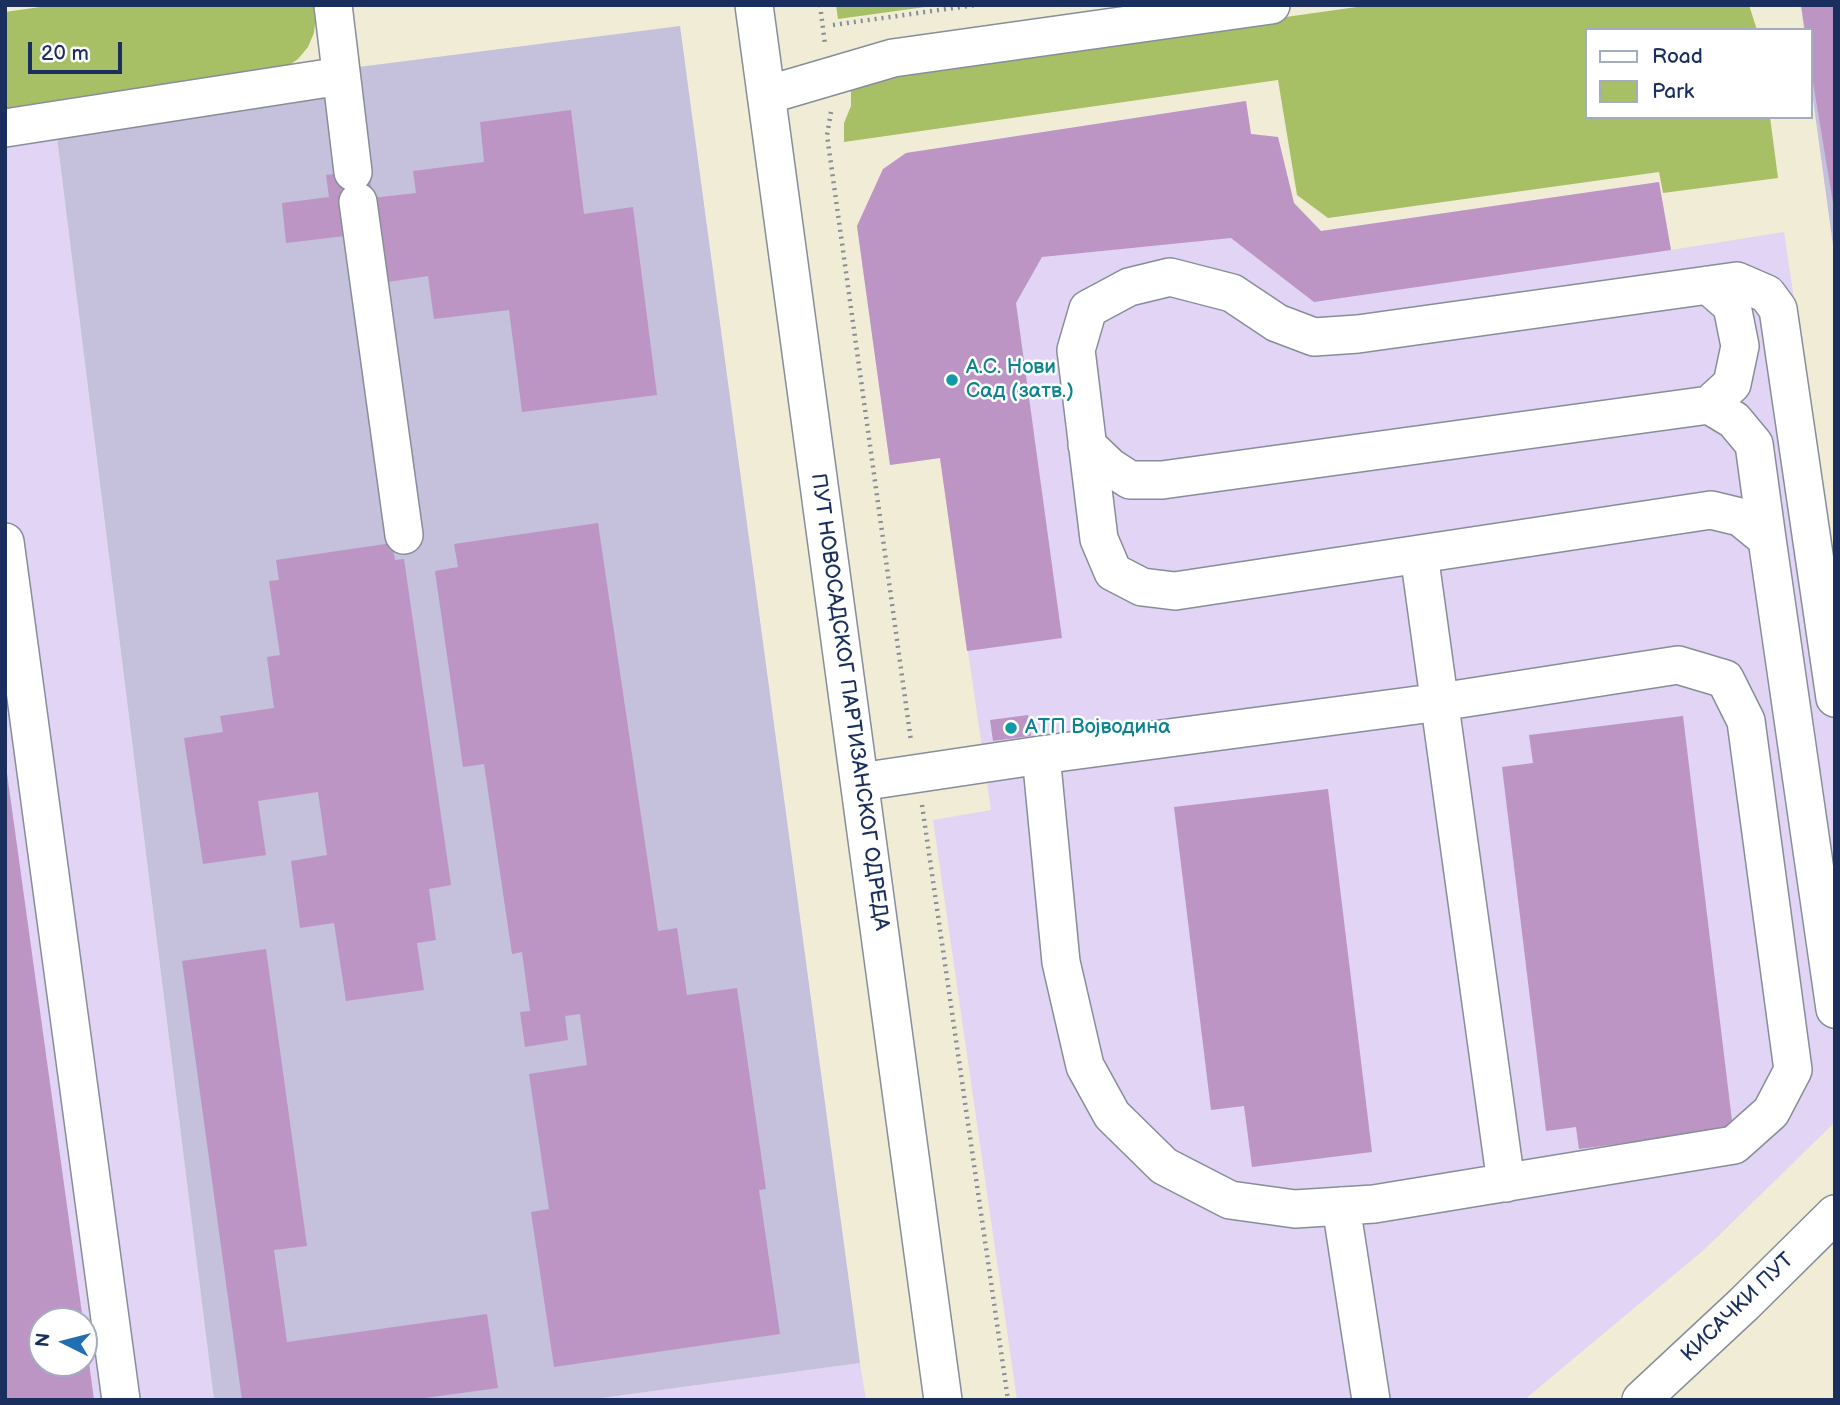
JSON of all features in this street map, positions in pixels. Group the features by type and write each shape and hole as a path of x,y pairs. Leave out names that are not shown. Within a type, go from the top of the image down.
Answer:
{"street":[{"path":"333,5 355,187 404,535"},
{"name":"ПУТ НОВОСАДСКОГ ПАРТИЗАНСКОГ ОДРЕДА","path":"754,5 943,1400"},
{"path":"767,95 893,58 1271,5"},
{"path":"5,128 341,76"},
{"path":"1767,539 1740,517 1711,510 1175,591 1142,587 1113,572 1099,538 1076,350 1088,309 1129,287 1170,277 1232,293 1277,323 1314,337 1358,334 1737,281 1767,294 1778,309 1835,698"},
{"path":"1707,285 1732,306 1740,346 1732,384 1721,413 1739,466 1735,488 1711,510"},
{"path":"1087,445 1110,467 1130,480 1162,480 1721,413"},
{"path":"1721,413 1754,444 1835,1009"},
{"path":"5,542 121,1400"},
{"path":"1419,554 1506,1183"},
{"path":"860,782 1041,755 1440,702 1678,665 1725,679 1746,721 1793,1070 1771,1112 1734,1145 1374,1204 1295,1209 1230,1200 1164,1166 1112,1115 1085,1066 1061,962 1041,755"},
{"path":"1341,1206 1371,1400"},
{"name":"КИСАЧКИ ПУТ","path":"1641,1400 1835,1214"}],"path":[{"path":"820,5 833,101 827,135 916,775 927,834 1008,1400"},
{"path":"832,25 975,5"}],"shaded area":[{"path":"1801,5 1835,5 1835,260 1812,92 1812,28 1804,28"},
{"path":"680,26 860,1363 587,1400 214,1400 53,106"},
{"path":"1246,101 1251,134 1278,137 1294,203 1321,231 1659,182 1671,250 1784,232 1835,573 1835,1122 1706,1248 1524,1400 1017,1400 933,820 991,810 940,458 890,465 857,226 883,169 906,153"},
{"path":"53,106 214,1400 5,1400 5,112"},
{"path":"860,1363 866,1400 587,1400"}],"green space":[{"path":"54,5 317,5 314,33 308,47 298,59 285,68 5,110 5,12"},
{"path":"836,5 940,5 838,19"},
{"path":"1371,5 1749,5 1756,28 1584,28 1584,119 1770,119 1778,178 1663,193 1659,172 1328,218 1297,195 1278,80 844,142 844,123 851,106 851,85 888,73"}],"building":[{"path":"1801,5 1835,5 1835,215 1812,76 1812,28 1805,28"},
{"name":"А.С. Нови Сад (затв.)","path":"1246,101 1251,134 1278,137 1294,203 1321,231 1659,182 1671,250 1314,302 1231,238 1042,257 1016,303 1062,638 967,651 940,458 890,465 857,226 883,169 906,153"},
{"path":"571,110 584,214 633,207 657,395 522,412 509,310 434,319 428,276 381,283 345,236 286,243 282,203 329,197 326,175 369,169 372,198 416,193 413,171 484,162 480,122"},
{"path":"598,523 658,931 677,928 687,995 737,988 766,1189 759,1190 780,1334 554,1367 531,1212 549,1209 529,1074 587,1065 580,1014 565,1016 568,1040 525,1047 520,1012 530,1011 522,952 512,954 484,764 463,767 435,571 458,567 454,544"},
{"path":"392,543 395,560 404,559 451,885 429,889 436,940 417,943 424,990 346,1001 334,923 300,928 291,861 327,855 318,792 258,801 266,855 203,864 184,738 223,732 220,716 274,708 267,657 280,655 269,581 279,580 276,560"},
{"name":"АТП Војводина","path":"1028,715 1031,736 993,741 990,720"},
{"path":"1683,716 1733,1129 1579,1149 1576,1127 1546,1131 1502,767 1533,763 1529,735"},
{"path":"5,759 81,1307 28,1307 28,1377 91,1377 94,1400 5,1400"},
{"path":"1328,789 1372,1152 1252,1167 1244,1106 1211,1110 1174,807"},
{"path":"266,949 307,1246 274,1250 287,1342 487,1314 498,1388 410,1400 242,1400 182,961"}],"place":[{"name":"А.С. Нови Сад (затв.)","path":"952,380"},
{"name":"АТП Војводина","path":"1011,728"}]}
